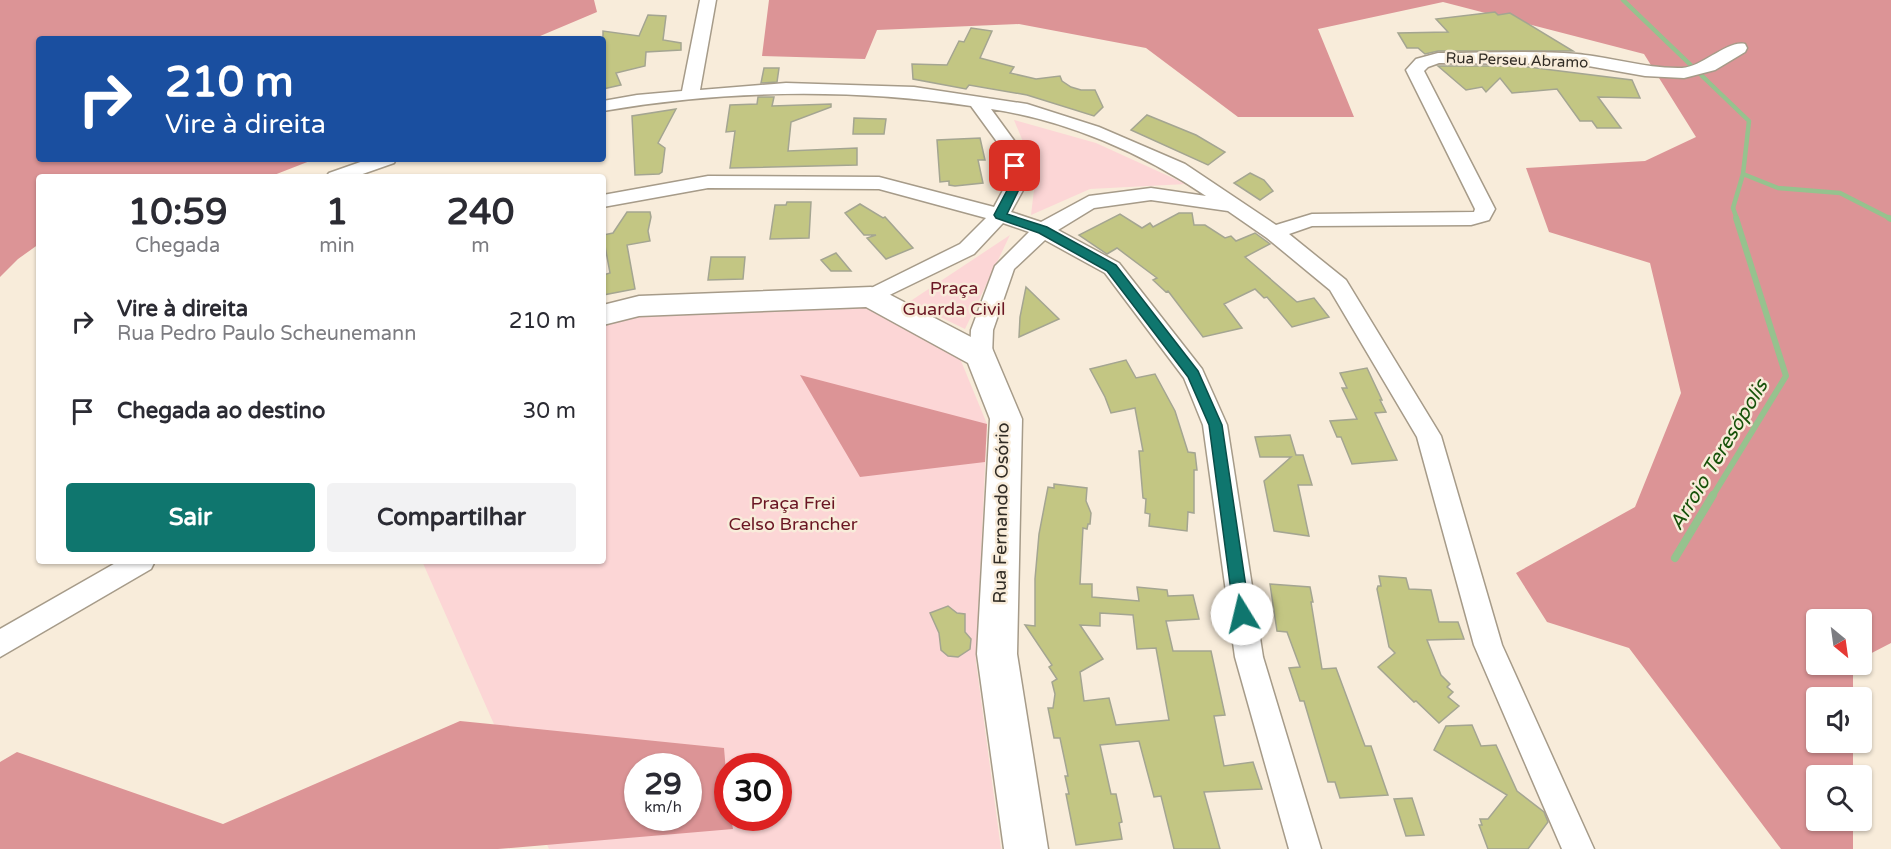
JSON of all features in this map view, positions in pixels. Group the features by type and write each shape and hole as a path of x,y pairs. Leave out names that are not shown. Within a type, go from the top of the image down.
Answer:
{"street":[{"path":"690,96 708,0"},
{"name":"Rua Perseu Abramo","path":"1274,233 1312,220 1471,219 1482,216 1485,209 1415,70 1422,63 1438,58 1577,59 1645,71 1684,73 1709,66 1739,48"},
{"path":"606,105 637,100 786,88 914,92 1027,110 1093,131 1178,168 1274,233 1338,285 1429,436 1488,645 1578,849"},
{"path":"606,314 639,306 871,297 967,249 1000,215 1018,181 1012,150 978,103"},
{"path":"344,174 378,162"},
{"path":"606,200 708,182 879,183 1000,215 1043,230 1112,268 1194,375 1215,425 1222,487 1249,657 1305,849"},
{"path":"871,297 981,356 982,330 1005,266 1043,230 1089,202 1150,194 1233,206"},
{"name":"Rua Fernando Osório","path":"981,356 1005,419 997,654 1026,849"},
{"path":"0,644 137,564"}],"green space":[{"path":"1014,120 1096,143 1186,184 1090,189 1031,215 1036,173"},
{"name":"Praça Guarda Civil","path":"1010,235 965,329 909,302"},
{"name":"Praça Frei Celso Brancher","path":"863,305 959,356 987,424 976,662 1001,849 549,849 423,564 606,564 606,324 638,315"}],"shaded area":[{"path":"0,0 594,0 597,12 540,36 36,36 36,162 307,162 277,174 36,174 36,246 18,259 0,277"},
{"path":"769,0 1891,0 1891,643 1872,653 1872,609 1806,609 1806,675 1853,675 1853,687 1806,687 1806,753 1853,753 1853,765 1806,765 1806,831 1853,831 1853,849 1781,849 1629,648 1547,622 1516,573 1635,507 1681,393 1650,263 1549,232 1526,168 1645,161 1696,137 1644,54 1443,2 1318,29 1354,117 1238,117 1146,48 1019,24 877,30 865,59 762,56"},
{"path":"800,375 987,424 985,462 860,477"},
{"path":"460,721 724,748 724,753 714,753 714,831 498,849 0,849 0,762 17,752 223,824"}],"building":[{"path":"1495,12 1498,15 1510,13 1573,51 1438,51 1425,54 1418,48 1407,48 1398,33 1448,32 1436,19"},
{"path":"648,15 666,16 663,40 681,43 681,50 646,52 645,66 616,73 621,85 606,88 606,36 603,36 603,31 639,36"},
{"path":"971,28 992,31 980,58 1014,67 1010,73 1036,79 1060,76 1062,81 1071,87 1095,90 1103,107 1094,116 1027,95 969,85 966,89 913,79 912,64 947,65 959,41 964,42"},
{"path":"1438,66 1520,66 1632,80 1640,98 1598,97 1621,128 1597,128 1592,121 1580,121 1557,89 1512,93 1500,78 1486,92 1482,87 1466,90"},
{"path":"764,68 779,68 777,82 761,83"},
{"path":"758,97 774,97 772,106 831,104 831,107 791,122 788,151 857,148 857,165 730,168 735,131 726,132 730,105 757,104"},
{"path":"676,109 658,143 665,148 662,172 635,175 632,116"},
{"path":"1147,115 1196,135 1225,152 1208,165 1131,130"},
{"path":"854,118 886,119 884,134 853,134"},
{"path":"980,138 985,160 978,160 983,183 955,186 949,185 949,181 940,182 937,140"},
{"path":"1250,173 1264,180 1273,191 1260,200 1234,183"},
{"path":"787,202 811,202 809,238 770,239 775,205 786,205"},
{"path":"860,204 883,218 885,217 913,248 886,259 867,238 876,235 864,235 845,213"},
{"path":"627,212 650,212 648,231 650,241 627,245 635,289 606,294 606,274 610,273 606,234 613,233"},
{"path":"1179,213 1192,213 1194,225 1205,225 1225,238 1231,236 1236,241 1255,233 1270,244 1245,257 1297,302 1314,298 1329,317 1292,327 1267,297 1264,298 1255,289 1224,304 1242,328 1203,337 1168,291 1166,292 1153,280 1157,278 1117,248 1107,254 1079,235 1120,214 1142,228 1150,223 1153,227"},
{"path":"836,253 851,271 831,271 821,260"},
{"path":"711,257 745,257 743,279 708,280"},
{"path":"1026,287 1059,319 1019,337 1020,317"},
{"path":"1126,360 1136,378 1155,374 1175,411 1188,452 1195,453 1197,470 1194,470 1194,513 1188,512 1187,531 1149,526 1150,514 1145,513 1146,499 1143,498 1139,451 1143,451 1135,408 1111,413 1090,369"},
{"path":"1367,368 1386,412 1375,413 1397,460 1352,464 1341,437 1337,437 1330,421 1357,419 1342,388 1347,388 1340,373"},
{"path":"1290,435 1296,455 1303,455 1312,485 1298,485 1309,536 1274,531 1264,481 1291,457 1260,457 1255,437"},
{"path":"1054,484 1087,488 1086,501 1091,513 1090,524 1087,529 1083,528 1080,584 1092,584 1092,597 1139,601 1137,587 1167,590 1168,596 1193,595 1199,619 1166,621 1173,651 1211,651 1225,715 1214,716 1224,766 1253,762 1262,789 1204,792 1220,849 1174,849 1161,796 1154,797 1139,741 1100,745 1111,794 1116,794 1122,822 1119,823 1122,839 1076,845 1066,794 1069,794 1065,776 1068,776 1060,738 1054,738 1048,708 1053,708 1055,694 1052,682 1057,679 1049,667 1052,665 1025,625 1035,626 1035,579 1039,534 1048,487 1054,488","holes":["1100,613 1133,615 1137,649 1156,648 1169,720 1116,725 1109,698 1084,701 1080,672 1103,659 1080,625 1100,626"]},
{"path":"1379,576 1406,578 1409,589 1431,590 1439,622 1458,622 1464,639 1427,640 1441,675 1450,684 1447,687 1453,692 1448,697 1459,706 1439,723 1378,667 1395,653 1389,647 1377,589 1381,586"},
{"path":"1270,584 1310,587 1322,669 1336,668 1365,746 1371,746 1388,795 1340,798 1335,782 1328,782 1304,701 1300,701 1289,668 1300,667 1287,632 1277,631"},
{"path":"948,606 957,613 965,614 965,632 971,639 970,649 958,657 948,656 941,650 939,633 930,613"},
{"path":"1472,725 1481,746 1496,745 1517,791 1544,812 1548,822 1528,849 1488,849 1479,825 1482,825 1480,819 1488,819 1507,795 1434,750 1446,726"},
{"path":"1412,798 1424,835 1406,836 1394,799"}],"waterway":[{"name":"Arroio Teresópolis","path":"1623,0 1749,121 1743,174"},
{"name":"Arroio Teresópolis","path":"1737,219 1733,208 1743,174"},
{"path":"1743,174 1778,188 1840,193 1891,219 1889,218"},
{"name":"Arroio Teresópolis","path":"1712,497 1786,376 1736,218"},
{"name":"Arroio Teresópolis","path":"1675,558 1713,495"}],"route":[{"path":"1015,166 1018,181 1000,215 1043,230 1112,268 1194,375 1215,425 1222,487 1242,614"}]}
